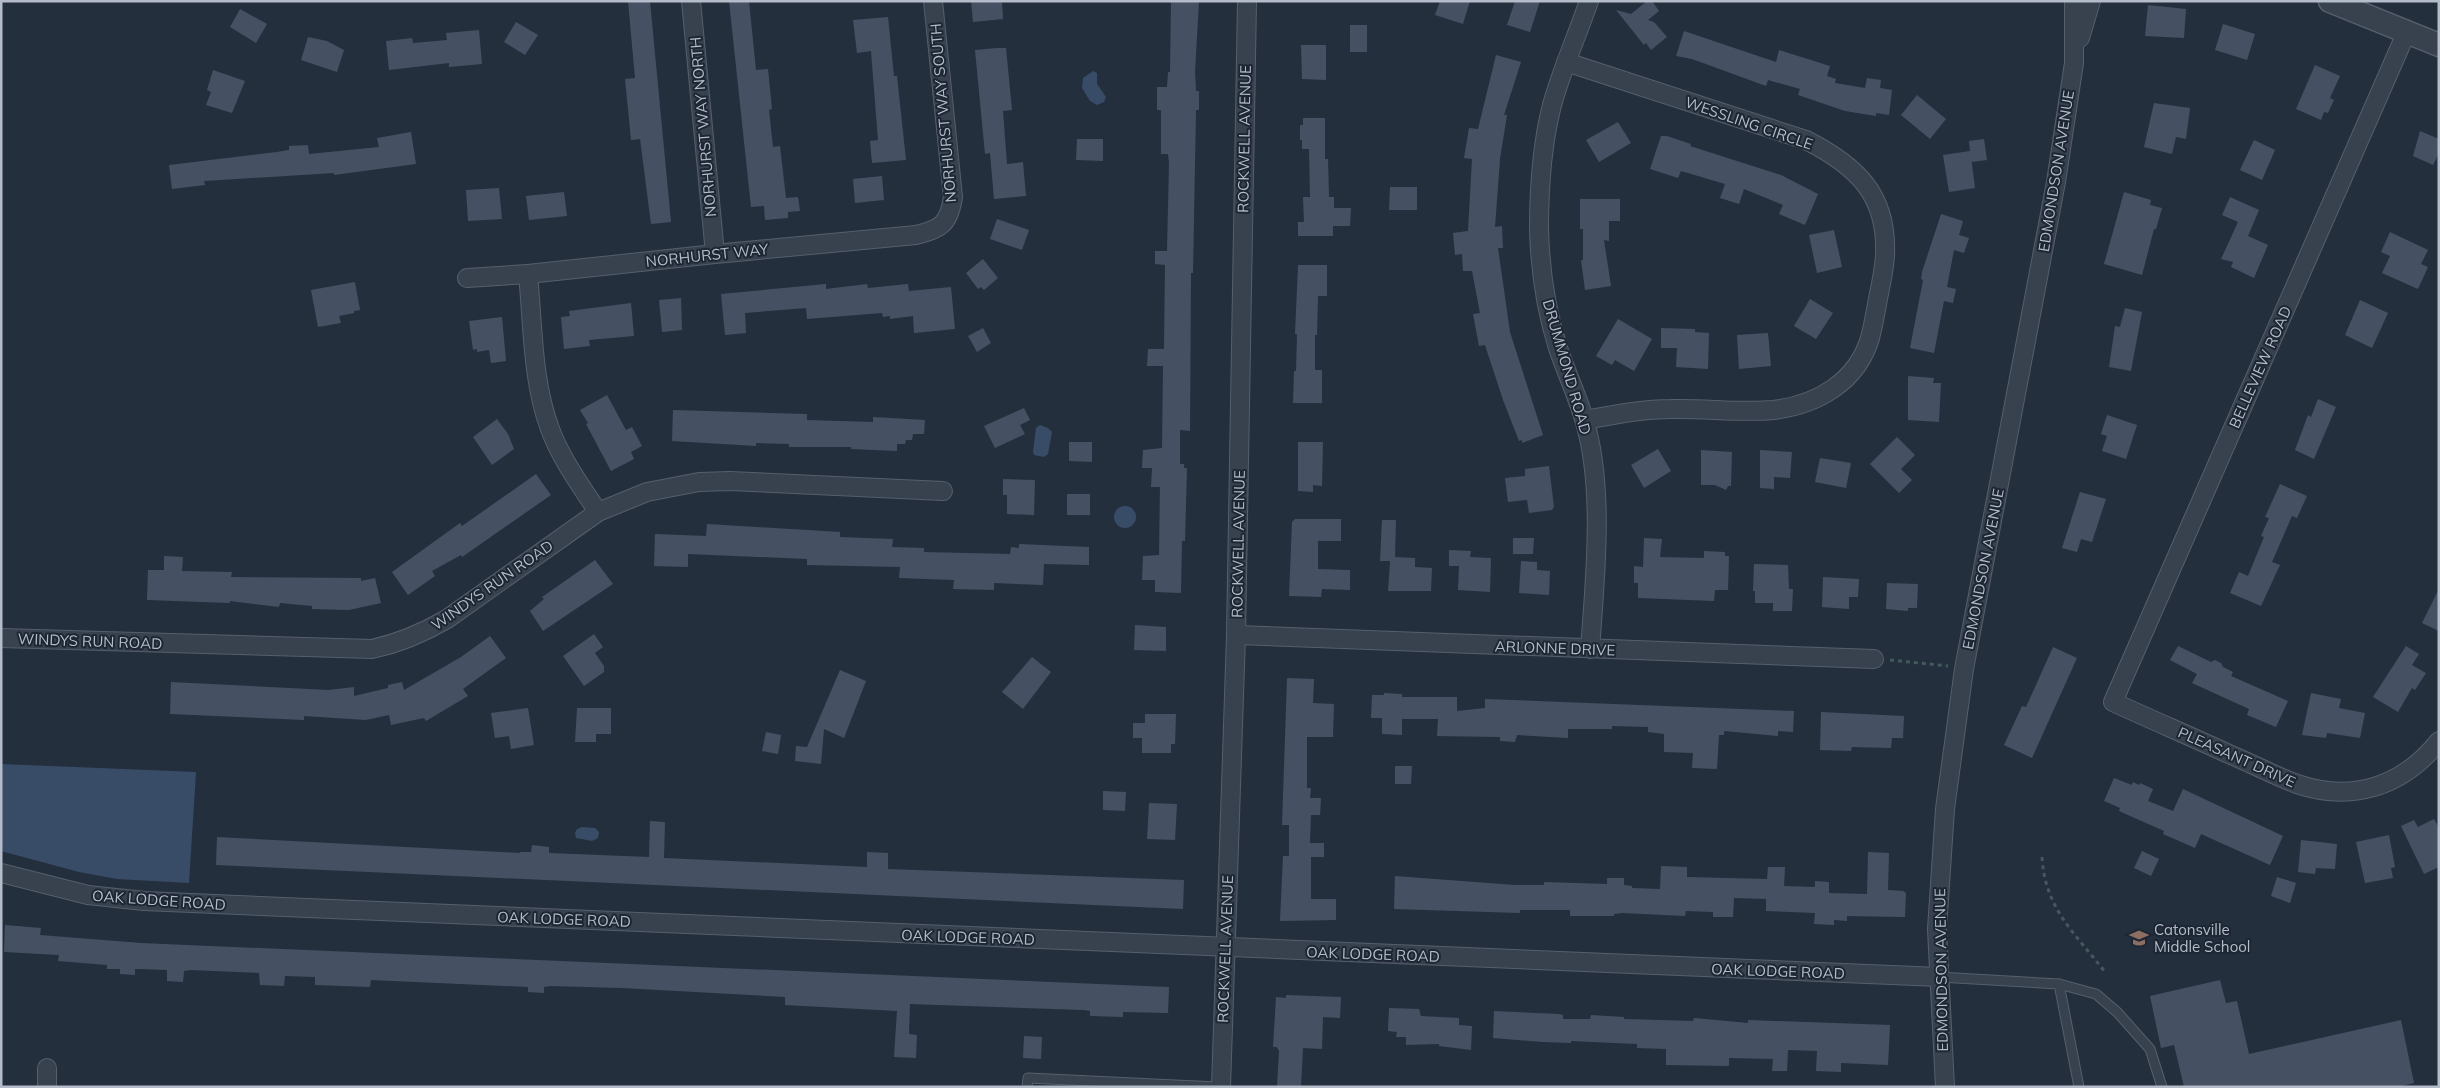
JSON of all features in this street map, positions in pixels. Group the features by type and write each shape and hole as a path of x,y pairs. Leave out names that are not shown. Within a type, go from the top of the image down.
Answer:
{"street":[{"name":"NORHURST WAY NORTH","path":"691,1 715,254"},
{"name":"NORHURST WAY SOUTH","path":"933,1 953,196 951,212 944,223"},
{"name":"ROCKWELL AVENUE","path":"1219,1087 1236,636 1247,1"},
{"name":"DRUMMOND ROAD","path":"1589,1 1552,105 1545,142 1539,229 1548,308 1558,348 1585,420 1593,467 1596,509 1590,649"},
{"name":"EDMONDSON AVENUE","path":"2074,1 2075,56"},
{"name":"EDMONDSON AVENUE","path":"1945,1087 1937,929 1945,809 1964,669 2056,182 2075,56 2091,1"},
{"path":"2330,1 2439,45"},
{"name":"BELLEVIEW ROAD","path":"2113,702 2407,32"},
{"name":"WESSLING CIRCLE","path":"1566,62 1806,140 1834,155 1855,171 1869,188 1880,210 1886,235 1884,266 1870,339 1853,370 1844,381 1826,395 1804,403 1772,410 1669,409 1585,420"},
{"name":"NORHURST WAY","path":"467,278 528,274 916,235 933,231 944,223"},
{"path":"528,274 538,370 548,420 562,456 598,512"},
{"name":"WINDYS RUN ROAD","path":"1,638 372,649 397,644 423,633 447,619 598,512 646,492 699,482 730,481 943,491"},
{"name":"ARLONNE DRIVE","path":"1236,636 1874,659"},
{"name":"PLEASANT DRIVE","path":"2113,702 2297,784 2332,792 2360,791 2399,776 2428,754 2439,741"},
{"name":"OAK LODGE ROAD","path":"1,873 88,895 144,901 1939,977"},
{"path":"47,1068 47,1087"}],"lane":[{"path":"1939,977 2059,984 2096,994 2117,1012 2150,1048 2162,1087"},
{"path":"2059,984 2079,1087"},
{"path":"1027,1087 1028,1078 1219,1087"}],"path":[{"path":"1874,659 1900,660 1964,669"},
{"path":"2042,857 2045,886 2054,908 2105,972"}],"water":[{"path":"1093,71 1097,73 1097,84 1106,97 1104,102 1097,105 1090,101 1082,88 1083,78"},
{"path":"1040,425 1052,432 1048,454 1044,457 1034,455 1033,452 1036,428"},
{"path":"1121,506 1129,506 1136,513 1136,521 1129,528 1121,528 1114,521 1114,513"},
{"path":"1,764 196,772 189,883 117,879 79,872 1,851"},
{"path":"582,827 595,828 599,832 598,838 592,841 576,838 575,833 577,829"}],"building":[{"path":"628,1 650,1 671,222 651,224 640,139 631,140 625,79 635,78"},
{"path":"729,1 749,1 756,70 768,69 772,109 769,110 773,147 780,146 786,198 798,197 800,211 788,212 788,218 765,220 764,206 751,207"},
{"path":"971,1 1002,1 1003,19 973,22"},
{"path":"1171,1 1199,1 1195,72 1196,91 1199,91 1199,110 1196,110 1193,273 1191,273 1190,431 1180,430 1180,464 1184,464 1184,468 1187,468 1185,541 1182,541 1181,593 1155,592 1155,580 1142,580 1143,556 1159,555 1160,487 1151,487 1152,468 1142,468 1143,450 1162,448 1163,366 1147,366 1148,349 1164,349 1165,265 1155,264 1155,251 1167,251 1169,163 1168,154 1161,154 1161,110 1157,110 1157,87 1167,87 1168,72 1170,72"},
{"path":"1440,1 1470,1 1463,24 1435,15"},
{"path":"1515,1 1540,1 1530,32 1507,25"},
{"path":"1647,1 1652,1 1659,11 1648,20 1654,22 1667,37 1651,50 1646,43 1644,45 1616,10 1631,14"},
{"path":"2148,5 2186,9 2184,38 2145,36"},
{"path":"240,9 267,24 256,43 230,27"},
{"path":"888,17 894,76 897,76 906,160 872,163 870,141 878,140 871,51 857,53 853,20"},
{"path":"516,22 538,35 525,55 504,42"},
{"path":"2223,24 2255,34 2247,60 2215,50"},
{"path":"1350,25 1367,25 1367,52 1350,52"},
{"path":"479,30 482,64 449,67 449,63 389,70 386,41 412,38 413,43 447,40 446,33"},
{"path":"1684,31 1776,62 1779,50 1830,66 1827,76 1836,79 1835,83 1865,88 1867,78 1881,80 1880,88 1892,90 1889,115 1876,113 1876,116 1845,111 1798,95 1800,89 1768,80 1766,86 1692,59 1676,56"},
{"path":"308,37 327,41 344,50 337,72 301,60"},
{"path":"1301,45 1326,45 1326,80 1302,79"},
{"path":"1006,48 1012,110 1003,111 1007,164 1023,162 1026,196 994,199 990,153 985,154 975,50"},
{"path":"1496,55 1521,62 1504,115 1507,115 1500,159 1495,227 1502,226 1503,248 1498,248 1510,332 1543,435 1522,443 1522,440 1519,441 1503,400 1485,345 1479,346 1473,314 1480,313 1472,271 1463,271 1462,254 1455,255 1453,233 1468,231 1472,159 1464,158 1469,128 1478,129"},
{"path":"2315,65 2340,76 2330,98 2334,100 2328,113 2324,112 2321,120 2296,109"},
{"path":"213,70 245,81 232,113 206,105 211,92 207,90"},
{"path":"1917,95 1946,119 1930,139 1901,115"},
{"path":"2154,103 2190,108 2186,139 2176,137 2172,154 2144,147"},
{"path":"1303,118 1325,118 1325,159 1328,159 1329,197 1334,197 1334,208 1351,208 1350,226 1333,226 1333,236 1298,236 1298,222 1304,222 1303,197 1310,197 1309,149 1302,149 1302,140 1300,140 1300,125 1303,125"},
{"path":"1618,122 1631,143 1599,162 1586,140"},
{"path":"2420,131 2439,139 2439,153 2433,165 2413,156"},
{"path":"411,132 416,164 334,175 334,173 204,181 205,185 172,189 169,165 277,152 289,150 289,146 308,145 309,154 379,147 377,138"},
{"path":"1661,136 1667,136 1691,144 1690,146 1781,175 1818,194 1805,225 1779,214 1783,205 1744,189 1739,204 1720,198 1725,184 1681,171 1678,178 1650,169"},
{"path":"1077,139 1103,139 1103,161 1076,160"},
{"path":"1984,139 1987,160 1972,162 1971,156 1975,188 1949,192 1943,155 1970,151 1969,141"},
{"path":"2254,140 2275,150 2262,180 2240,170"},
{"path":"882,176 884,200 855,203 853,179"},
{"path":"1390,187 1417,187 1417,210 1389,210"},
{"path":"499,188 502,219 468,221 466,190"},
{"path":"564,192 567,216 529,220 526,196"},
{"path":"2124,192 2151,200 2150,205 2162,208 2156,229 2154,229 2142,275 2104,264"},
{"path":"2230,197 2259,210 2248,236 2268,245 2254,278 2231,267 2233,262 2221,259 2238,222 2222,215"},
{"path":"1580,199 1620,199 1620,221 1609,221 1609,241 1604,240 1611,286 1585,290 1581,260 1583,260 1583,229 1580,229"},
{"path":"1941,214 1963,221 1959,235 1969,238 1964,253 1954,250 1947,287 1956,289 1953,303 1944,301 1934,353 1910,348 1923,280 1921,279 1922,272"},
{"path":"997,219 1029,230 1022,250 990,239"},
{"path":"1834,230 1842,267 1817,273 1809,235"},
{"path":"2390,232 2428,250 2421,264 2428,267 2418,289 2382,273 2390,256 2381,252"},
{"path":"983,259 998,278 984,290 981,287 978,289 966,273"},
{"path":"1298,265 1327,265 1327,296 1318,296 1317,335 1315,335 1315,370 1322,370 1322,403 1293,403 1294,371 1296,371 1297,334 1295,334"},
{"path":"355,282 360,310 339,316 341,323 318,327 311,290"},
{"path":"826,284 826,289 867,284 868,288 908,284 909,291 951,287 955,329 914,333 913,316 890,319 890,316 883,317 882,313 807,319 806,308 745,313 746,333 725,335 721,294"},
{"path":"681,298 682,330 662,332 659,300"},
{"path":"1810,299 1833,313 1816,339 1794,326"},
{"path":"2360,300 2388,313 2372,348 2345,335"},
{"path":"631,303 634,336 589,340 590,346 564,349 561,317 570,316 569,311"},
{"path":"2125,308 2142,312 2131,371 2109,367 2115,326 2120,327"},
{"path":"502,317 506,361 491,363 489,350 477,352 477,349 473,350 469,321"},
{"path":"1618,319 1652,339 1634,371 1615,360 1612,365 1596,356"},
{"path":"983,328 991,343 977,352 968,336"},
{"path":"1661,328 1695,329 1695,332 1709,333 1708,369 1676,367 1677,348 1661,348"},
{"path":"1768,333 1771,366 1739,369 1737,335"},
{"path":"1908,376 1934,378 1933,383 1941,383 1939,422 1908,420"},
{"path":"607,395 626,430 632,427 642,446 631,452 634,459 611,471 580,410"},
{"path":"2318,399 2336,407 2314,459 2295,450 2308,415 2311,417"},
{"path":"1024,408 1030,420 1020,425 1025,434 995,448 984,426"},
{"path":"673,410 807,414 807,420 873,422 873,417 925,420 924,434 913,434 912,440 906,440 905,444 897,444 897,451 851,449 851,447 789,447 789,444 756,443 756,446 672,441"},
{"path":"2107,415 2137,425 2126,459 2102,451 2107,436 2101,434"},
{"path":"497,419 508,434 514,449 492,465 473,437"},
{"path":"1897,437 1915,455 1901,469 1912,480 1899,493 1870,464"},
{"path":"1069,442 1092,442 1092,462 1069,461"},
{"path":"1298,442 1323,442 1322,486 1313,485 1313,492 1298,491"},
{"path":"1658,449 1671,471 1644,488 1631,465"},
{"path":"1701,450 1732,452 1731,486 1728,486 1726,490 1715,485 1701,485"},
{"path":"1760,450 1792,452 1790,478 1774,477 1774,489 1760,488"},
{"path":"1820,458 1851,463 1846,488 1815,482"},
{"path":"1549,466 1554,507 1552,510 1529,513 1527,500 1508,502 1505,478 1525,476 1525,469"},
{"path":"536,474 551,495 462,557 461,555 432,571 435,576 408,595 392,572 460,523 462,526"},
{"path":"1003,479 1035,480 1034,515 1007,514 1007,495 1003,495"},
{"path":"2280,484 2307,496 2297,518 2292,516 2272,562 2280,565 2261,606 2230,593 2239,572 2248,576 2264,537 2261,536 2269,518 2265,517"},
{"path":"2080,492 2106,499 2092,542 2081,539 2077,552 2062,548"},
{"path":"1067,494 1090,494 1090,515 1067,515"},
{"path":"1295,519 1341,519 1341,541 1318,541 1318,569 1350,570 1350,590 1322,589 1321,597 1289,596 1292,522"},
{"path":"1382,520 1396,520 1395,557 1415,558 1415,567 1432,568 1431,591 1388,591 1390,561 1380,561"},
{"path":"707,524 840,532 840,537 893,539 892,547 924,548 924,552 1010,554 1011,547 1019,548 1019,544 1089,547 1089,565 1044,564 1043,585 994,583 994,590 953,589 954,580 899,578 900,567 807,565 807,559 688,554 688,567 654,566 655,534 706,536"},
{"path":"1513,538 1534,538 1533,554 1513,554"},
{"path":"1644,538 1662,539 1660,557 1704,558 1704,551 1725,552 1725,556 1729,556 1728,590 1715,590 1714,601 1638,598 1638,583 1634,583 1634,566 1643,567"},
{"path":"1449,550 1471,551 1470,557 1491,558 1490,592 1458,590 1459,566 1449,566"},
{"path":"164,556 183,557 182,571 232,572 231,577 361,578 361,581 375,578 381,603 349,610 312,609 312,606 280,603 279,607 230,601 230,603 147,600 148,570 164,570"},
{"path":"595,560 613,584 543,631 530,611 544,599 542,597"},
{"path":"1521,561 1537,562 1537,570 1550,571 1549,595 1519,593"},
{"path":"1754,564 1788,565 1789,589 1793,589 1792,611 1773,611 1773,603 1755,603 1755,591 1753,591"},
{"path":"1823,577 1859,579 1858,597 1849,597 1849,609 1822,607"},
{"path":"1887,583 1918,584 1917,608 1908,608 1908,611 1886,609"},
{"path":"2439,589 2439,631 2422,623"},
{"path":"1135,625 1166,627 1166,651 1134,650"},
{"path":"594,634 603,647 595,653 604,666 604,672 584,686 563,656"},
{"path":"490,636 506,658 463,689 468,696 426,721 424,718 391,725 389,715 366,720 304,716 304,720 170,714 171,682 329,690 354,687 354,696 388,688 388,685 402,682 404,690 461,657"},
{"path":"2178,646 2211,662 2215,660 2221,663 2223,667 2233,672 2231,676 2288,701 2276,727 2247,715 2249,709 2192,683 2197,674 2170,660"},
{"path":"2406,646 2419,654 2412,665 2426,673 2415,690 2412,688 2398,712 2373,697"},
{"path":"2053,647 2077,658 2032,758 2004,745 2022,706 2026,707"},
{"path":"1032,657 1051,672 1023,709 1002,692"},
{"path":"840,670 866,681 844,738 824,729 821,764 795,761 796,746 807,747"},
{"path":"1287,678 1314,679 1313,703 1334,704 1333,737 1307,737 1307,788 1311,788 1310,798 1321,798 1320,815 1311,815 1310,843 1324,843 1324,857 1311,857 1311,899 1336,899 1336,920 1280,921 1283,856 1289,856 1289,825 1282,825"},
{"path":"1384,693 1402,694 1402,697 1457,697 1457,711 1485,708 1485,699 1794,711 1793,732 1778,731 1778,736 1724,731 1724,735 1719,735 1717,769 1692,768 1693,753 1664,752 1664,734 1648,732 1648,727 1612,726 1612,729 1568,729 1568,738 1517,735 1515,742 1500,741 1500,737 1437,736 1438,719 1402,719 1402,735 1382,734 1382,718 1371,718 1372,695 1384,695"},
{"path":"2311,693 2341,699 2339,708 2365,713 2360,738 2327,733 2326,738 2302,735"},
{"path":"528,708 534,745 511,749 509,736 495,738 491,713"},
{"path":"577,708 611,708 611,734 596,734 596,742 575,742"},
{"path":"1821,712 1904,716 1903,738 1892,738 1891,748 1852,747 1851,751 1820,750"},
{"path":"1145,714 1176,714 1175,744 1171,744 1171,753 1142,753 1142,738 1133,738 1133,723 1145,723"},
{"path":"766,732 781,735 778,754 762,751"},
{"path":"1395,766 1412,766 1411,784 1395,784"},
{"path":"2114,778 2132,785 2133,782 2139,785 2140,783 2153,789 2148,801 2173,811 2183,789 2283,836 2270,865 2201,834 2195,848 2163,834 2164,831 2119,811 2120,808 2104,801"},
{"path":"1103,791 1126,792 1125,811 1103,810"},
{"path":"1149,803 1177,804 1175,840 1147,839"},
{"path":"2434,819 2439,828 2439,867 2424,874 2401,826 2414,820 2418,827"},
{"path":"650,821 665,822 664,858 867,867 867,852 888,853 888,869 1184,880 1183,909 216,865 217,837 520,853 531,852 532,845 549,847 549,853 649,857"},
{"path":"2389,835 2395,867 2391,868 2393,878 2365,883 2356,842"},
{"path":"2301,840 2337,844 2335,869 2316,868 2315,874 2298,872"},
{"path":"2142,851 2159,859 2151,876 2134,868"},
{"path":"1868,852 1889,853 1888,890 1906,893 1905,917 1847,916 1847,921 1834,920 1834,925 1814,924 1815,913 1766,911 1766,899 1734,898 1733,917 1713,917 1713,912 1686,911 1685,916 1622,913 1614,914 1614,916 1570,916 1570,910 1520,910 1520,913 1394,909 1395,876 1515,885 1544,885 1544,882 1607,884 1607,878 1624,878 1624,885 1632,886 1632,888 1660,889 1661,866 1687,867 1687,877 1767,879 1768,867 1785,867 1784,886 1815,887 1815,881 1829,882 1829,893 1867,894"},
{"path":"2277,877 2296,883 2290,903 2271,896"},
{"path":"5,925 41,928 40,935 141,943 1169,987 1168,1013 1123,1012 1123,1017 1090,1016 1090,1011 1084,1010 910,1004 909,1034 917,1035 916,1058 894,1057 897,1011 785,1005 785,997 622,988 550,986 544,987 544,993 528,992 528,987 371,980 370,987 315,985 315,977 285,976 284,986 260,985 259,973 190,970 184,971 183,982 167,981 167,970 135,969 135,975 120,974 120,969 107,969 107,965 58,961 59,955 4,952"},
{"path":"2220,980 2226,1003 2237,1001 2249,1054 2401,1020 2414,1083 2397,1087 2184,1087 2174,1045 2161,1048 2150,996"},
{"path":"1286,995 1341,997 1340,1018 1323,1017 1322,1049 1303,1048 1301,1087 1277,1087 1279,1051 1277,1047 1273,1047 1276,997 1286,998"},
{"path":"1389,1008 1419,1009 1421,1016 1459,1018 1459,1025 1472,1026 1471,1050 1439,1046 1439,1044 1406,1045 1406,1037 1396,1037 1397,1032 1388,1031"},
{"path":"1494,1011 1559,1014 1563,1015 1563,1019 1590,1019 1591,1015 1624,1017 1624,1019 1693,1021 1694,1018 1748,1023 1748,1020 1890,1025 1888,1065 1841,1063 1841,1072 1816,1071 1817,1051 1788,1050 1787,1071 1772,1071 1773,1059 1729,1058 1729,1066 1666,1065 1666,1049 1637,1048 1637,1044 1571,1041 1571,1043 1543,1042 1493,1038"},
{"path":"1024,1036 1042,1037 1041,1059 1023,1058"}],"place":[{"name":"Catonsville Middle School","path":"2139,938"}]}
